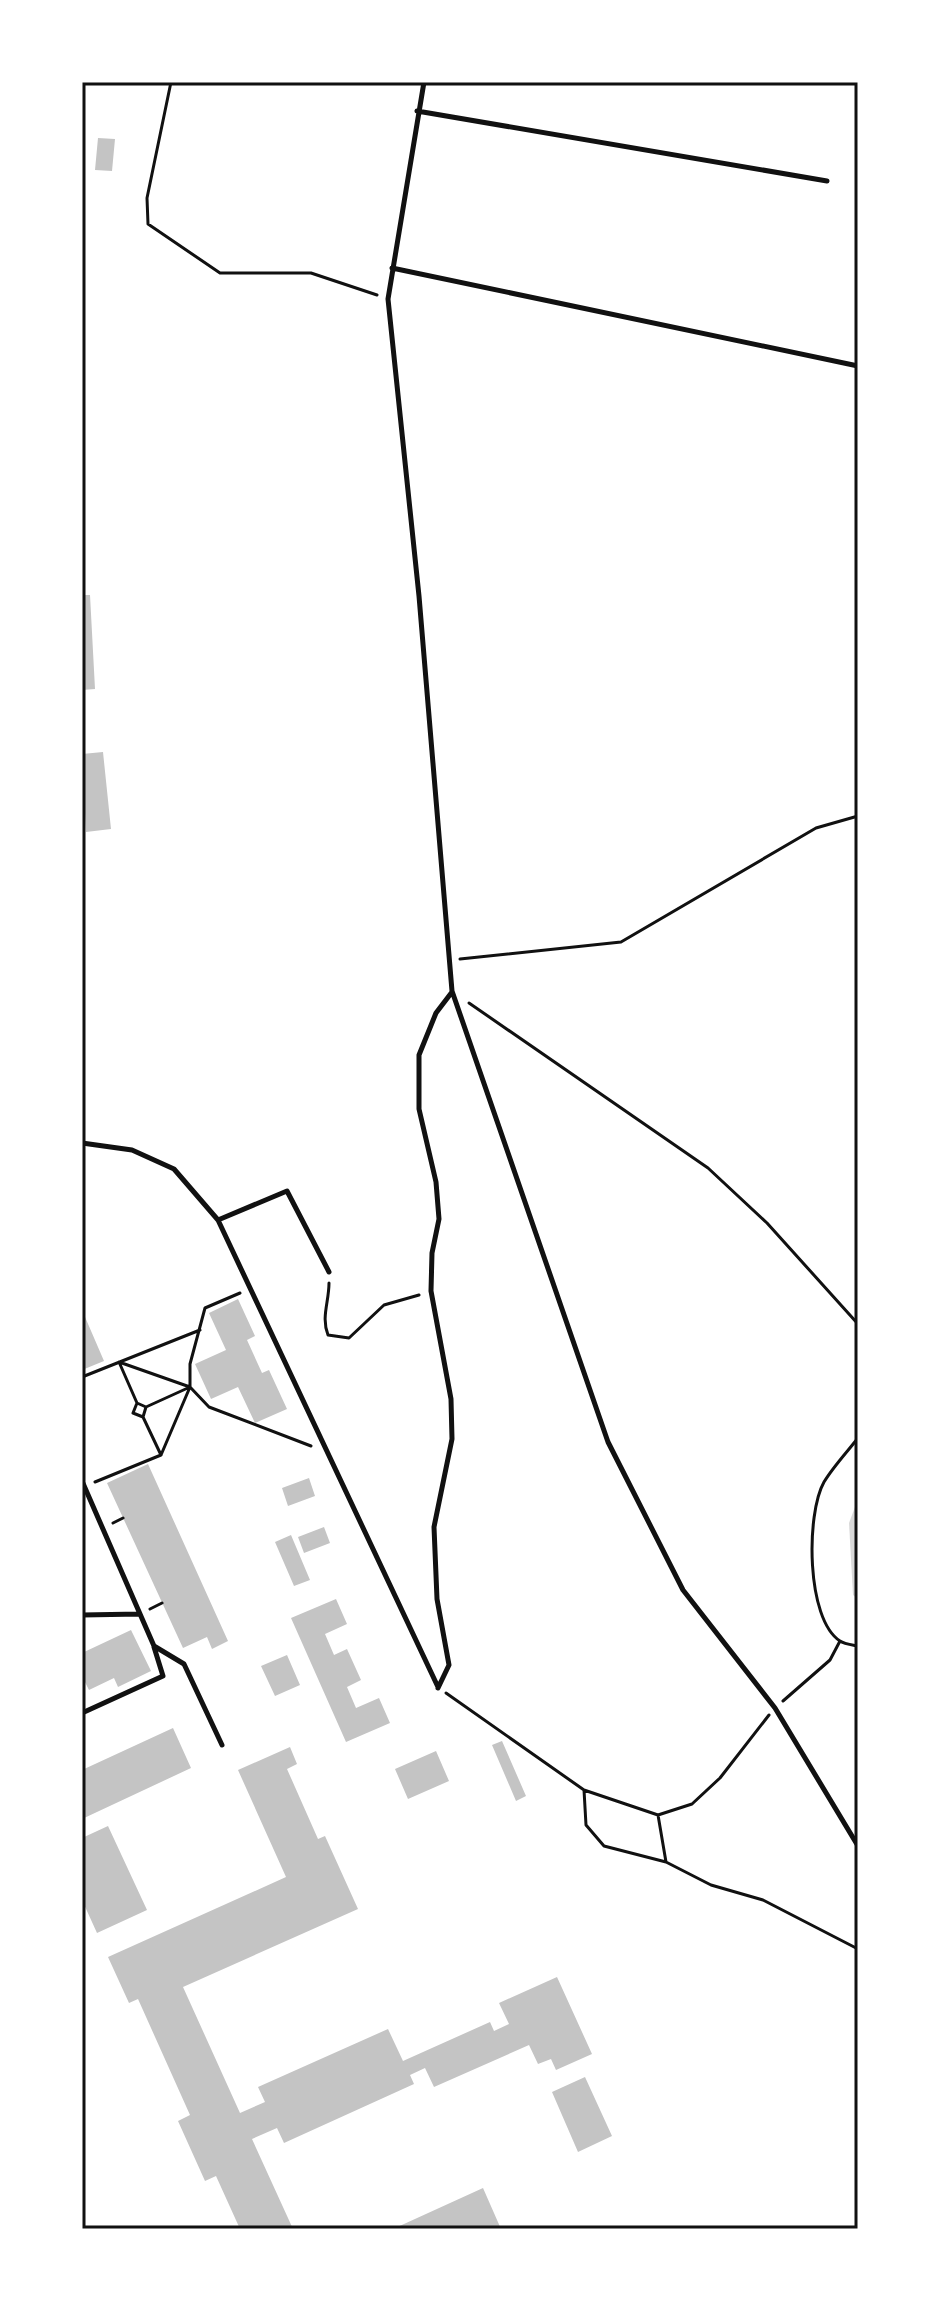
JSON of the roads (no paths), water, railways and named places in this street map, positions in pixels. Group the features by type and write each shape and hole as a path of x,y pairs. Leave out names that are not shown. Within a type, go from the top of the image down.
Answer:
{"lane":[{"path":"424,82 388,299 429,706 452,991 608,1442 683,1590 775,1708 858,1846"},
{"path":"417,111 827,181"},
{"path":"392,268 858,366"},
{"path":"82,933 82,955"},
{"path":"82,1143 132,1150 174,1169 218,1220 438,1688 449,1665 437,1599 434,1527 452,1439 451,1399 431,1291 432,1253 439,1219 436,1182 419,1109 419,1055 436,1013 452,991"},
{"path":"218,1220 287,1191 329,1272"},
{"path":"82,1713 163,1676 154,1646 83,1484"},
{"path":"82,1615 140,1614"},
{"path":"154,1646 184,1664 222,1745"}]}
